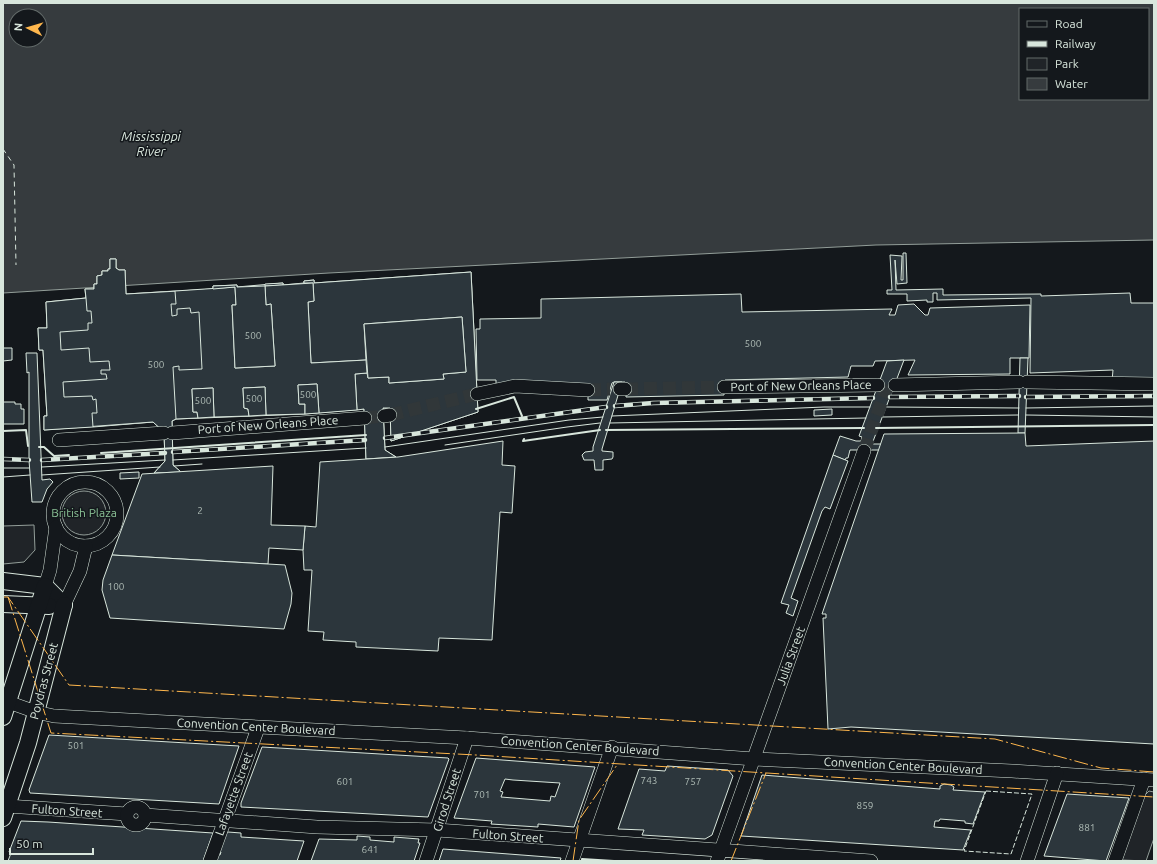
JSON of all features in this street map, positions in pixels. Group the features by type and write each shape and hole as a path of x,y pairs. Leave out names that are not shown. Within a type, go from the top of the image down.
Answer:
{"main road":[{"path":"3,581 45,586 64,605"},
{"path":"5,710 45,586"},
{"path":"3,604 38,607 64,605"},
{"name":"Poydras Street","path":"4,810 36,712 64,605"}],"street":[{"path":"895,385 1023,382 1154,384"},
{"name":"Port of New Orleans Place","path":"724,387 878,385"},
{"path":"477,394 515,386 588,390"},
{"name":"Port of New Orleans Place","path":"59,440 364,418"},
{"name":"Julia Street","path":"719,856 864,451"},
{"path":"81,482 99,485 106,490 116,505 116,523 112,530 104,539 86,546 68,541 56,527 53,519 54,507 59,495 65,488 81,482"},
{"path":"45,586 50,570 56,527"},
{"name":"Poydras Street","path":"64,605 80,571 86,546"},
{"name":"Convention Center Boulevard","path":"5,710 36,712 54,716 467,738 612,747 754,759 1149,779"},
{"name":"Lafayette Street","path":"210,861 258,728"},
{"name":"Girod Street","path":"426,861 467,738"},
{"path":"572,861 612,747"},
{"path":"1027,861 1057,774"},
{"path":"1115,861 1149,779"},
{"name":"Fulton Street","path":"4,810 127,814 130,809 136,807 143,810 145,815 317,827 437,830 580,841 719,856 871,861"}],"green space":[{"name":"British Plaza","path":"80,491 88,491 100,497 106,509 106,517 100,529 88,535 80,535 68,529 62,517 62,509 68,497"},
{"path":"34,525 35,550 24,562 3,564 3,526"},
{"path":"1149,791 1154,792 1154,838 1146,861 1122,860 1143,797"}],"water":[{"name":"Mississippi River","path":"3,3 1154,3 1154,240 876,245 329,273 3,293"}],"building":[{"path":"903,253 906,253 907,283 897,284 895,260 896,290 943,289 943,295 1041,294 1041,296 1130,293 1131,303 1154,303 1154,381 1112,381 1113,370 1030,373 1031,298 937,300 937,293 933,293 933,302 927,302 927,300 907,301 907,294 887,294 887,290 892,290 890,255 902,256 901,280 903,280"},
{"path":"110,259 116,259 116,268 119,270 125,270 126,294 175,291 176,304 171,304 172,316 177,315 177,309 190,308 191,313 199,312 202,369 179,370 179,366 173,367 176,419 172,421 173,465 181,472 154,473 165,461 164,432 153,422 93,427 92,413 97,413 96,399 93,400 92,396 64,397 63,382 107,379 106,374 101,374 101,370 110,370 109,361 90,362 89,348 61,350 60,332 88,330 88,323 92,323 91,311 87,311 85,289 94,289 94,284 97,284 97,276 102,275 102,271 108,271 108,269 110,269"},
{"path":"110,259 116,259 116,268 119,270 125,270 126,294 213,289 213,286 237,285 237,287 283,283 283,285 304,283 304,281 314,280 314,283 471,272 478,412 391,441 390,408 383,408 385,450 396,457 366,459 364,409 305,414 176,419 172,421 173,465 181,472 154,473 165,461 164,432 153,422 44,430 44,416 47,416 43,350 39,350 38,328 47,328 46,302 86,298 85,289 94,289 94,284 97,284 97,276 102,275 102,271 108,271 108,269 110,269"},
{"path":"471,272 478,412 391,441 390,408 383,408 385,450 396,457 366,459 364,409 357,410 355,374 367,373 368,378 389,377 389,383 444,379 443,374 466,372 462,317 364,324 366,360 311,363 308,302 314,301 313,283 304,283 304,281 314,280 314,283"},
{"path":"283,283 283,285 265,286 265,284"},
{"path":"313,283 314,301 308,302 311,363 366,360 367,373 355,374 357,410 319,413 317,384 298,385 299,404 305,404 305,414 266,415 265,387 243,388 244,408 248,409 249,416 214,417 213,388 192,389 193,412 197,412 198,418 176,419 173,367 179,366 179,370 202,369 199,312 191,313 190,308 177,309 177,315 172,316 171,304 176,304 175,291 235,287 236,305 232,305 235,368 275,366 271,304 266,305 265,286"},
{"path":"237,285 237,287 265,286 266,305 271,304 275,366 235,368 232,305 236,305 235,287 213,289 213,286"},
{"path":"741,294 742,312 892,309 889,315 895,315 898,305 914,304 925,315 928,315 930,308 1030,305 1029,358 1010,358 1010,374 908,375 915,360 875,361 873,366 851,366 848,377 725,380 724,395 626,397 625,382 614,382 612,383 607,400 588,400 588,384 496,385 496,380 477,380 476,329 480,329 480,319 541,318 541,299"},
{"path":"86,298 87,311 91,311 92,323 88,323 88,330 60,332 61,350 89,348 90,362 109,361 110,370 101,370 101,374 106,374 107,379 63,382 64,397 92,396 93,400 96,399 97,413 92,413 93,427 44,430 44,416 47,416 43,350 39,350 38,328 47,328 46,302"},
{"path":"462,317 466,372 443,374 444,379 389,383 389,377 368,378 364,324"},
{"path":"3,348 12,348 12,360 3,361"},
{"path":"26,353 37,353 42,480 50,479 53,482 47,489 42,502 32,502 29,460 29,372 27,373"},
{"path":"1020,358 1028,358 1025,433 1018,433"},
{"path":"904,360 872,444 881,444 879,450 850,450 848,458 845,460 833,455 840,436 861,441 862,437 859,436 887,361"},
{"path":"614,382 622,382 602,449 602,451 613,452 613,457 612,459 603,460 603,470 595,470 594,460 584,460 582,455 585,452 593,451"},
{"path":"317,384 319,413 305,414 305,404 299,404 298,385"},
{"path":"265,387 266,415 249,416 248,409 244,408 243,388"},
{"path":"213,388 214,417 198,418 197,412 193,412 192,389"},
{"path":"3,402 15,402 15,404 21,404 21,409 24,409 24,424 3,424"},
{"path":"832,409 832,415 814,416 814,410"},
{"path":"1025,433 1026,446 1154,441 1154,744 851,727 828,729 823,618 826,618 826,614 822,614 884,434"},
{"path":"503,441 502,465 515,466 512,513 500,512 492,640 439,638 438,651 356,647 356,642 323,640 324,632 308,631 312,570 304,570 303,550 305,526 316,527 320,462 398,457"},
{"path":"833,455 848,461 830,509 825,507 822,511 791,598 798,601 793,616 786,613 789,605 781,603"},
{"path":"273,466 271,525 305,526 303,550 269,548 268,564 112,555 142,474"},
{"path":"139,472 139,478 120,479 120,473"},
{"path":"112,555 285,565 292,593 291,604 284,629 110,618 102,590 103,580"},
{"path":"49,735 239,746 219,804 30,793 29,790"},
{"path":"262,747 449,759 428,817 241,807 241,803"},
{"path":"476,758 595,767 574,827 538,824 538,827 491,824 492,821 454,818","holes":["505,779 560,783 555,797 551,796 550,801 501,797 503,792 500,791"]},
{"path":"667,766 728,770 733,776 712,835 705,839 642,835 644,830 618,829 639,769 665,771"},
{"path":"762,775 940,789 940,786 944,784 954,787 953,790 985,792 973,824 965,823 965,821 940,819 939,821 935,821 934,827 971,830 963,850 741,836"},
{"path":"1067,794 1129,798 1106,861 1044,856"},
{"path":"21,821 213,833 203,861 8,861 11,853 9,852"},
{"path":"228,832 241,833 241,837 304,841 297,861 215,861 217,854 220,855 221,852 218,851 225,834"},
{"path":"357,836 370,837 370,840 394,842 394,837 419,839 418,843 420,843 414,861 311,861 319,839 357,840"},
{"path":"443,849 561,858 560,861 439,861"}],"ferry route":[{"path":"3,149 14,165 16,265"}],"tunnel":[{"path":"864,451 888,385"},
{"path":"625,389 724,387"},
{"path":"588,390 610,389"},
{"path":"390,415 477,394"},
{"path":"365,418 384,416"}],"tram line":[{"path":"1026,408 1154,406"},
{"path":"612,416 824,407 870,407"},
{"path":"887,407 1019,408"},
{"path":"883,417 1018,415"},
{"path":"1026,415 1154,417"},
{"path":"385,447 569,420 603,417"},
{"path":"610,423 866,418"},
{"path":"445,445 600,423"},
{"path":"173,460 366,448"},
{"path":"42,467 165,460"},
{"path":"174,466 202,464"},
{"path":"42,475 160,467"},
{"path":"3,468 29,468"},
{"path":"3,477 30,475"}],"railway":[{"path":"890,397 1019,396"},
{"path":"1026,397 1154,396"},
{"path":"615,406 653,403 873,398"},
{"path":"385,438 606,407"},
{"path":"173,452 365,440"},
{"path":"42,460 165,453"},
{"path":"3,459 29,460"}],"fence":[{"path":"986,791 1032,794 1011,854 964,851 986,791"}],"wall":[{"path":"476,409 514,397 522,416"},
{"path":"876,428 1154,425"},
{"path":"606,430 864,428"},
{"path":"3,431 26,430 28,446"},
{"path":"524,439 523,441 600,430"},
{"path":"101,453 366,435"},
{"path":"39,447 44,447 54,456 69,455"},
{"path":"582,861 582,859 614,861"}],"power":[{"path":"3,597 8,597 69,685 995,739 1101,768 1154,772"},
{"path":"8,597 51,733 476,755 1154,797"},
{"path":"573,861 579,820 617,765"},
{"path":"731,861 766,773"}]}
